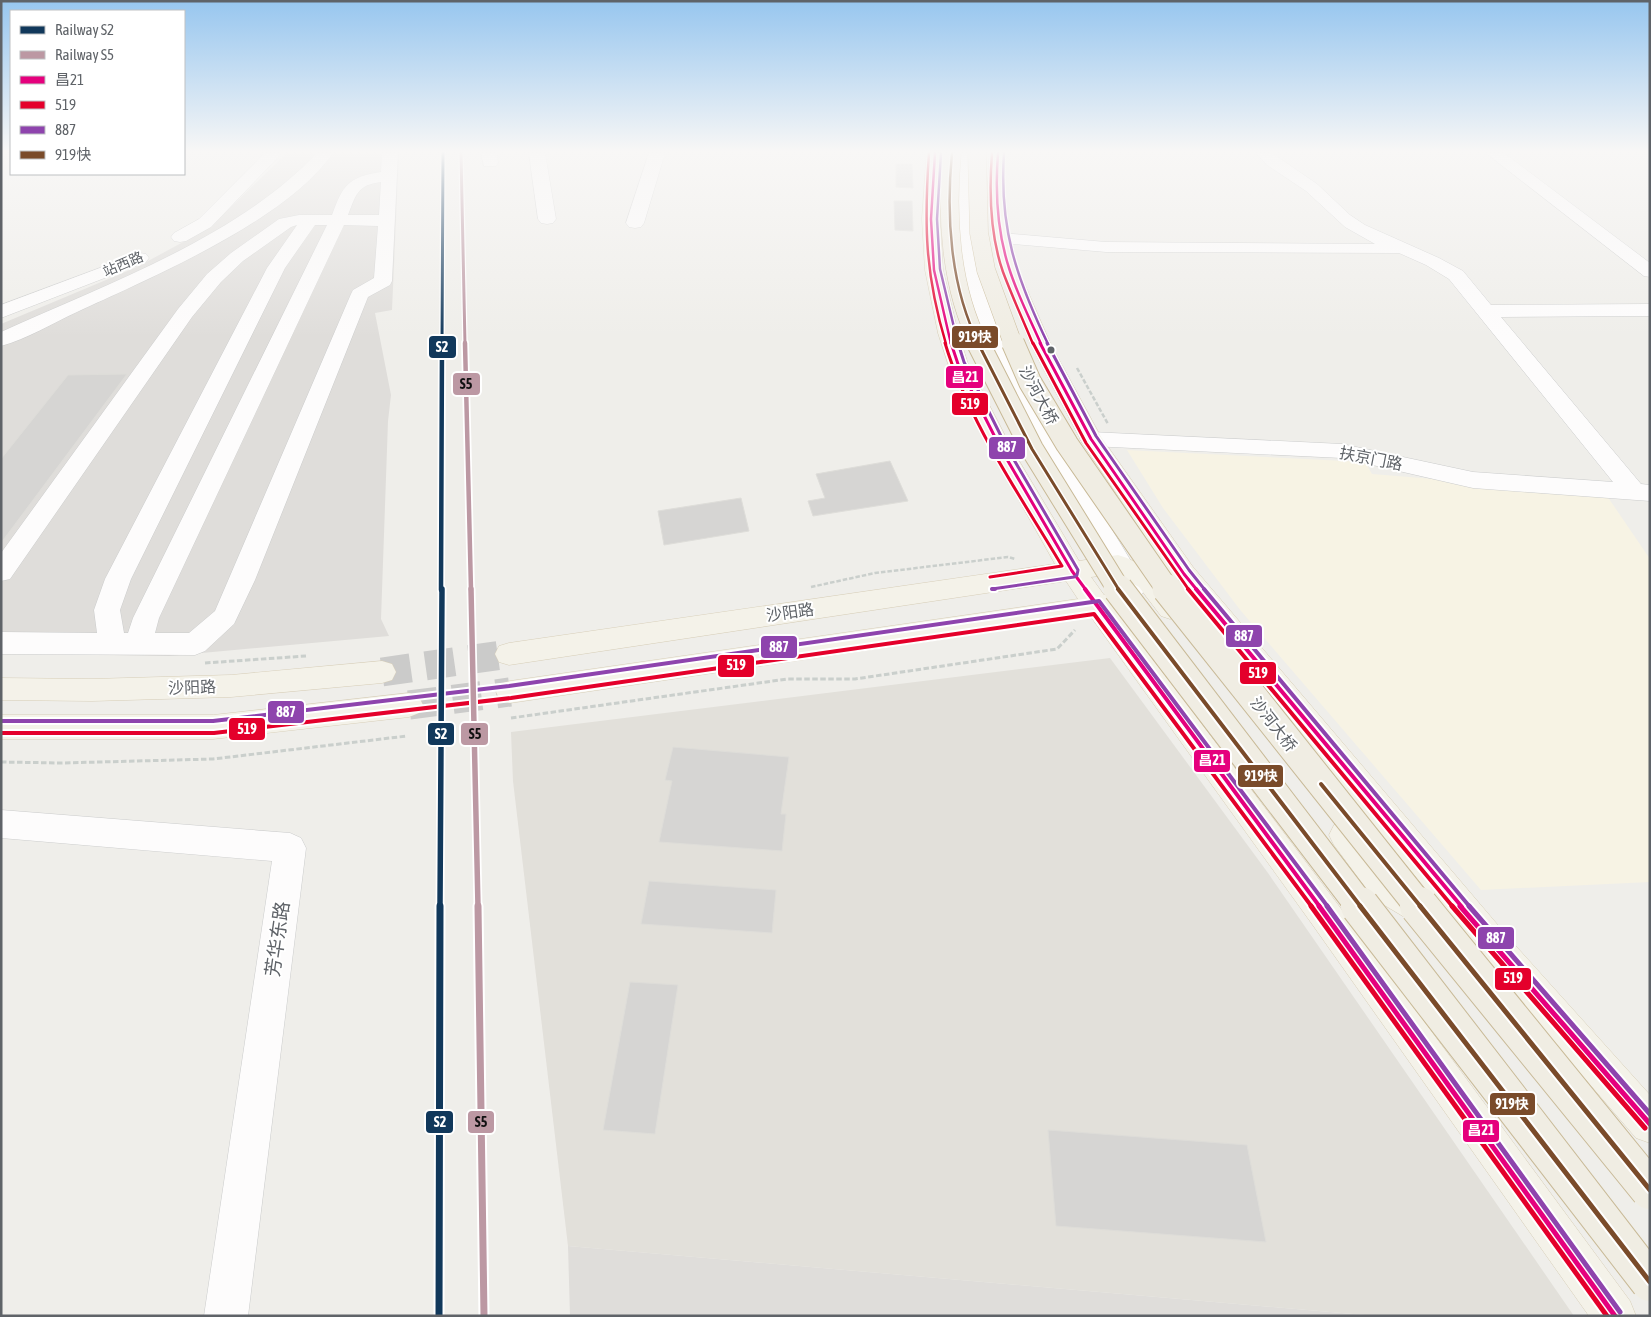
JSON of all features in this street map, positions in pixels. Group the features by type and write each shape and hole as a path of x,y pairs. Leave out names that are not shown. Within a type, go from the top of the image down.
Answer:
{"highway":[{"name":"沙河大桥","path":"950,214 951,243 955,271 972,330 1032,449 1116,586 1331,869 1650,1282"},
{"name":"沙河大桥","path":"979,214 979,233 986,270 1007,329 1030,382 1067,444 1157,576 1368,844 1650,1190"}],"main road":[{"path":"931,214 934,270 948,333 958,364 1001,449 1072,570 1097,607 1324,913 1614,1316"},
{"path":"999,214 1002,238 1009,269 1031,323 1091,439 1184,574 1502,956 1650,1124"},
{"path":"1118,564 1145,590 1241,701 1386,888 1502,956"},
{"name":"沙阳路","path":"509,654 1118,564"},
{"path":"511,705 1097,607 1145,590"},
{"name":"沙阳路","path":"1,689 92,690 232,686 382,672"},
{"path":"1241,701 1329,748"},
{"path":"1,727 213,727 409,705"}],"street":[{"name":"站西路","path":"1,312 138,259 205,223 213,214"},
{"path":"1,340 148,274 254,214"},
{"path":"138,644 146,618 340,214"},
{"path":"1,643 195,644 225,617 360,294 383,281 387,214"},
{"path":"546,214 547,219"},
{"path":"635,223 638,214"},
{"path":"964,214 971,270 979,297 1014,383 1048,447 1118,564"},
{"path":"1339,214 1361,230 1436,262 1456,275 1642,492"},
{"path":"1575,214 1650,272"},
{"path":"1,572 185,313 214,278 237,257 286,223 310,220 379,220 387,223"},
{"path":"112,644 107,610 118,579 276,268 310,220"},
{"path":"1002,238 1106,247 1406,250"},
{"path":"1485,310 1650,310"},
{"name":"扶京门路","path":"1091,439 1342,451 1473,480 1642,492"},
{"path":"1145,590 1311,824 1324,913"},
{"name":"芳华东路","path":"1,824 290,848 226,1316"}],"path":[{"path":"511,705 787,679 855,679 1057,649 1097,607"},
{"path":"1,762 62,763 213,759 407,736"}],"shaded area":[{"path":"223,214 396,214 392,310 375,313 391,395 388,421 381,619 389,636 169,656 1,653 1,324 137,267 209,228"},
{"path":"1127,450 1365,462 1372,474 1605,493 1650,559 1650,882 1481,890 1241,611 1163,508"},
{"path":"1110,658 1268,873 1574,1316 1376,1316 568,1246 513,781 511,732"},
{"path":"568,1246 1376,1316 570,1316"}],"building":[{"path":"894,214 912,214 913,231 895,230"},
{"path":"127,374 1,543 1,459 68,375"},
{"path":"890,461 908,501 813,516 808,501 825,498 816,474"},
{"path":"741,498 749,531 664,545 658,511"},
{"path":"673,747 789,757 781,814 786,814 782,851 659,842 672,781 665,780"},
{"path":"649,881 776,890 772,933 641,924"},
{"path":"630,982 678,985 655,1134 603,1130"},
{"path":"1048,1130 1247,1145 1266,1242 1056,1226"}],"tunnel":[{"path":"382,672 509,654"},
{"path":"409,705 510,692"}],"rail line":[{"name":"S2","path":"439,1316 443,214"},
{"name":"S5","path":"462,214 476,795 484,1316"}],"transit line":[{"name":"519","path":"925,214 928,270 936,310 947,349 962,387 980,424 1062,566 990,577"},
{"name":"昌21","path":"931,214 934,270 948,333 958,364 1001,449 1072,571 1324,913 1615,1316"},
{"name":"887","path":"937,214 940,269 954,331 964,362 1006,446 1078,570 1077,575 1074,577 992,589"},
{"name":"919快","path":"950,214 955,271 972,331 1032,449 1116,586 1325,861 1650,1282"},
{"name":"519","path":"993,214 994,231 1003,271 1035,348 1086,443 1179,578 1497,960 1645,1128"},
{"name":"昌21","path":"999,214 1000,230 1009,269 1041,345 1091,439 1184,574 1502,956 1650,1124"},
{"name":"887","path":"1005,214 1006,229 1015,267 1047,342 1096,436 1189,570 1507,952 1650,1114"},
{"name":"887","path":"1,721 213,721 509,686 1099,601 1329,909 1620,1312"},
{"name":"519","path":"1,733 214,733 511,698 1094,614 1319,917 1607,1316"},
{"name":"919快","path":"1321,784 1650,1190"}]}
